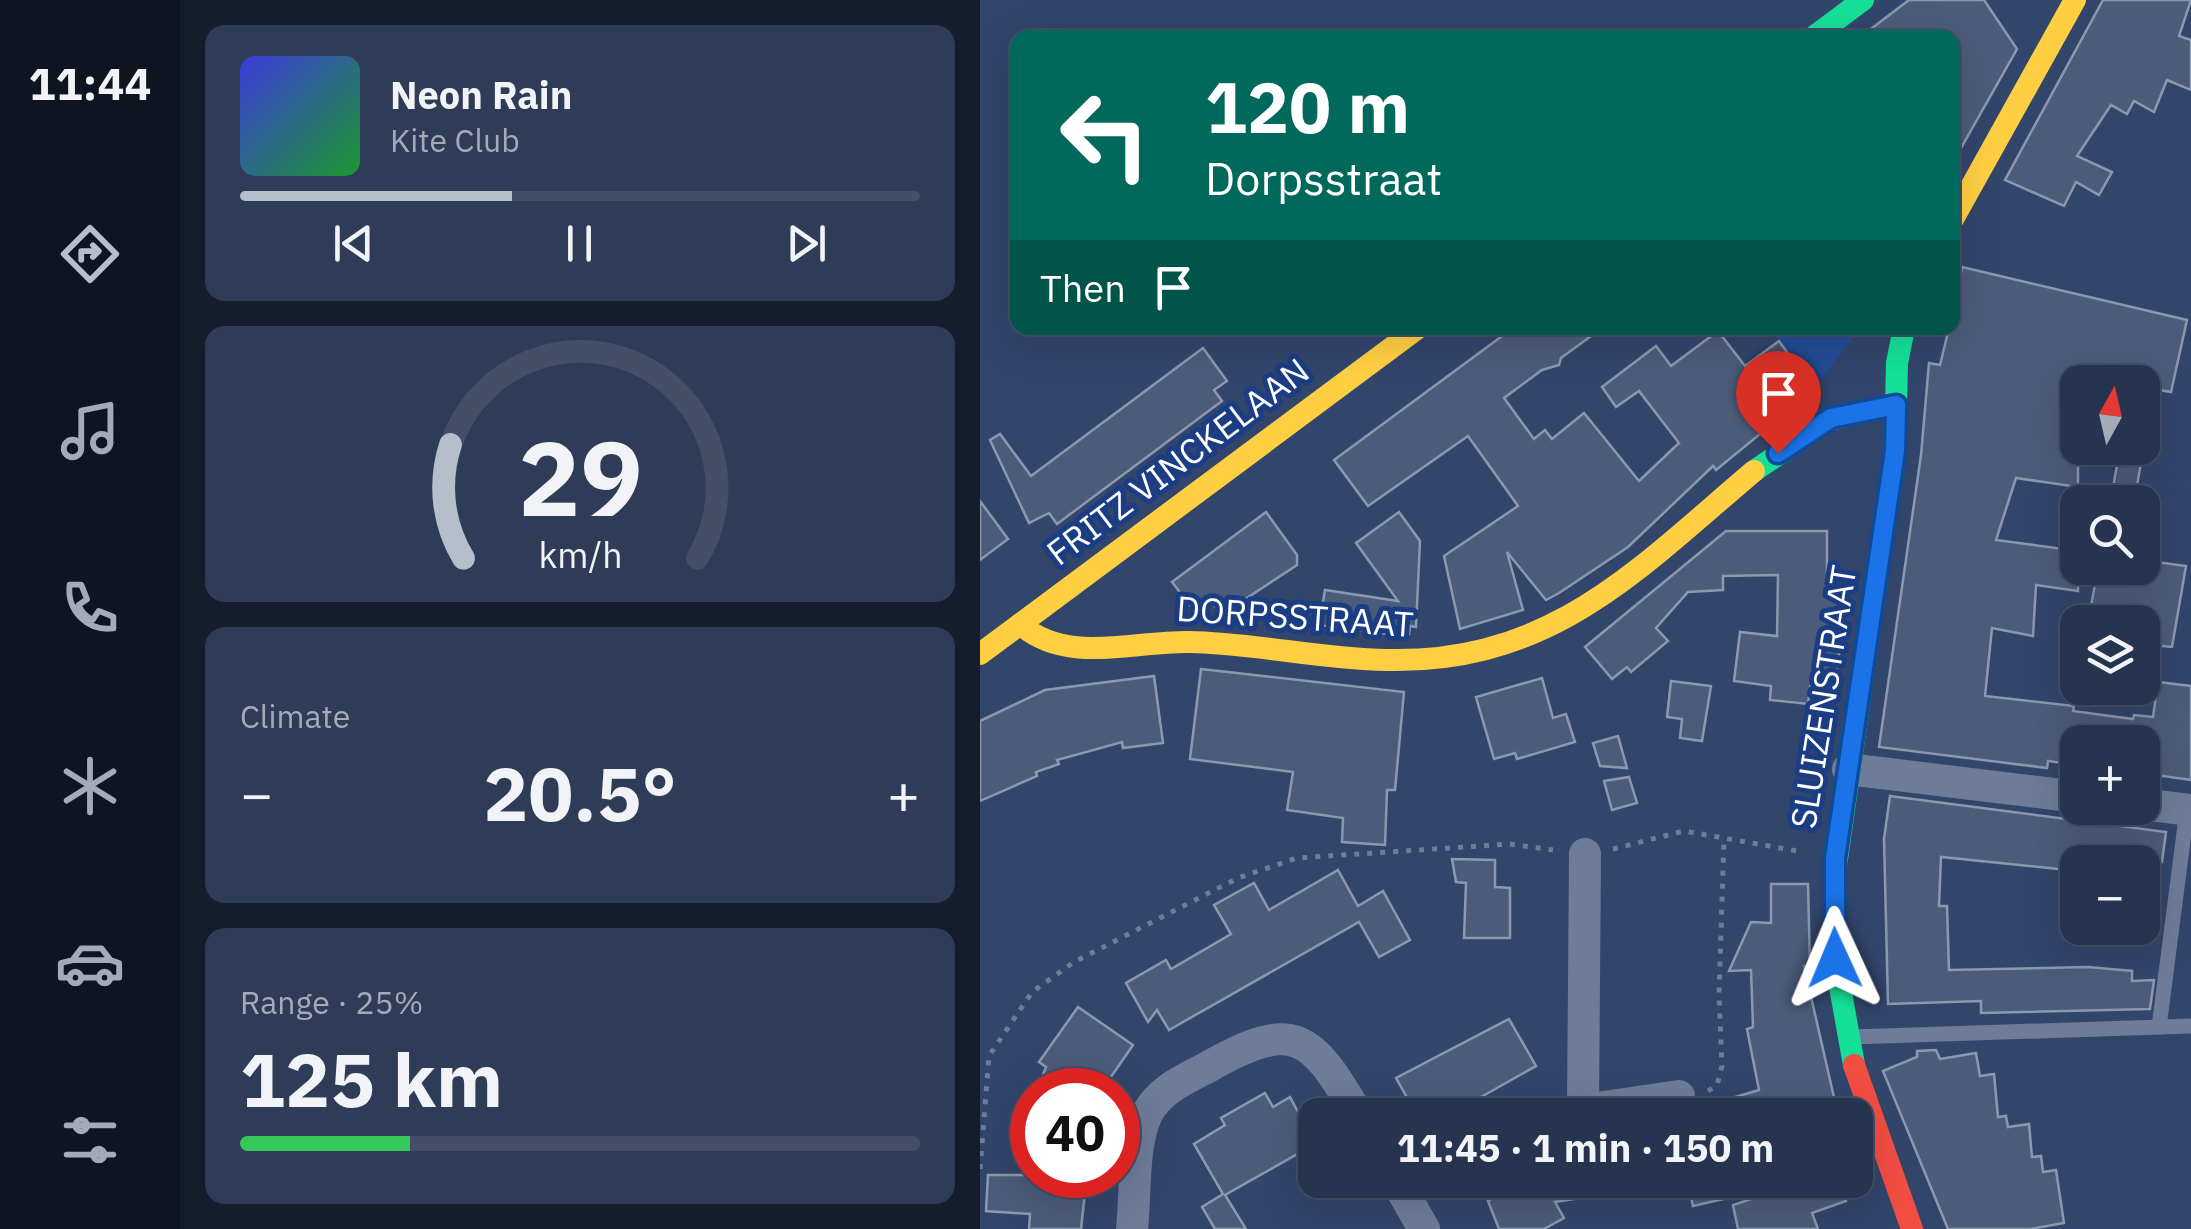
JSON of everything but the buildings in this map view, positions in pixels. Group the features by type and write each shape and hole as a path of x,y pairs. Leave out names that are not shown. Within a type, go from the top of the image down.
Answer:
{"street":[{"path":"1823,30 1863,0"},
{"path":"1960,207 2076,0"},
{"name":"FRITZ VINCKELAAN","path":"980,654 1409,335"},
{"path":"1896,405 1896,363 1902,335"},
{"name":"DORPSSTRAAT","path":"1020,624 1041,641 1067,646 1188,642 1402,662 1440,660 1501,647 1574,614 1624,582 1778,453 1816,427 1847,414 1896,405"},
{"name":"SLUIZENSTRAAT","path":"1896,405 1895,451 1835,858 1835,958 1860,1092 1912,1229"},
{"path":"1848,769 2060,794"},
{"path":"2160,806 2189,810"},
{"path":"1583,1098 1585,854"},
{"path":"1132,1229 1141,1132 1150,1108 1173,1086 1245,1046 1273,1038 1309,1048 1331,1068 1348,1098"},
{"path":"1665,1098 1679,1096"},
{"path":"1413,1198 1424,1229"}],"lane":[{"path":"2159,1027 2189,810"},
{"path":"1847,1037 2191,1026"}],"path":[{"path":"980,1169 989,1056 1032,992 1074,962 1238,878 1297,858 1510,844 1585,854 1684,831 1835,858"},
{"path":"1679,1096 1717,1085 1722,1066 1719,996 1724,840"}],"shaded area":[{"path":"1776,335 1855,335 1813,389"}],"traffic: fast":[{"path":"1823,30 1863,0"},
{"path":"1854,1065 1835,959 1834,880 1895,451 1897,363 1903,335"},
{"path":"1754,471 1829,420 1896,405"}],"traffic: slow":[{"path":"1960,207 2075,0"},
{"path":"980,654 1409,335"},
{"path":"1020,624 1038,637 1079,647 1189,642 1361,659 1445,657 1497,646 1545,628 1588,604 1670,543 1754,471"}],"traffic: jam":[{"path":"1854,1065 1912,1229"}],"route":[{"path":"1778,453 1831,418 1896,405 1895,451 1879,570 1835,858 1835,958"}]}
